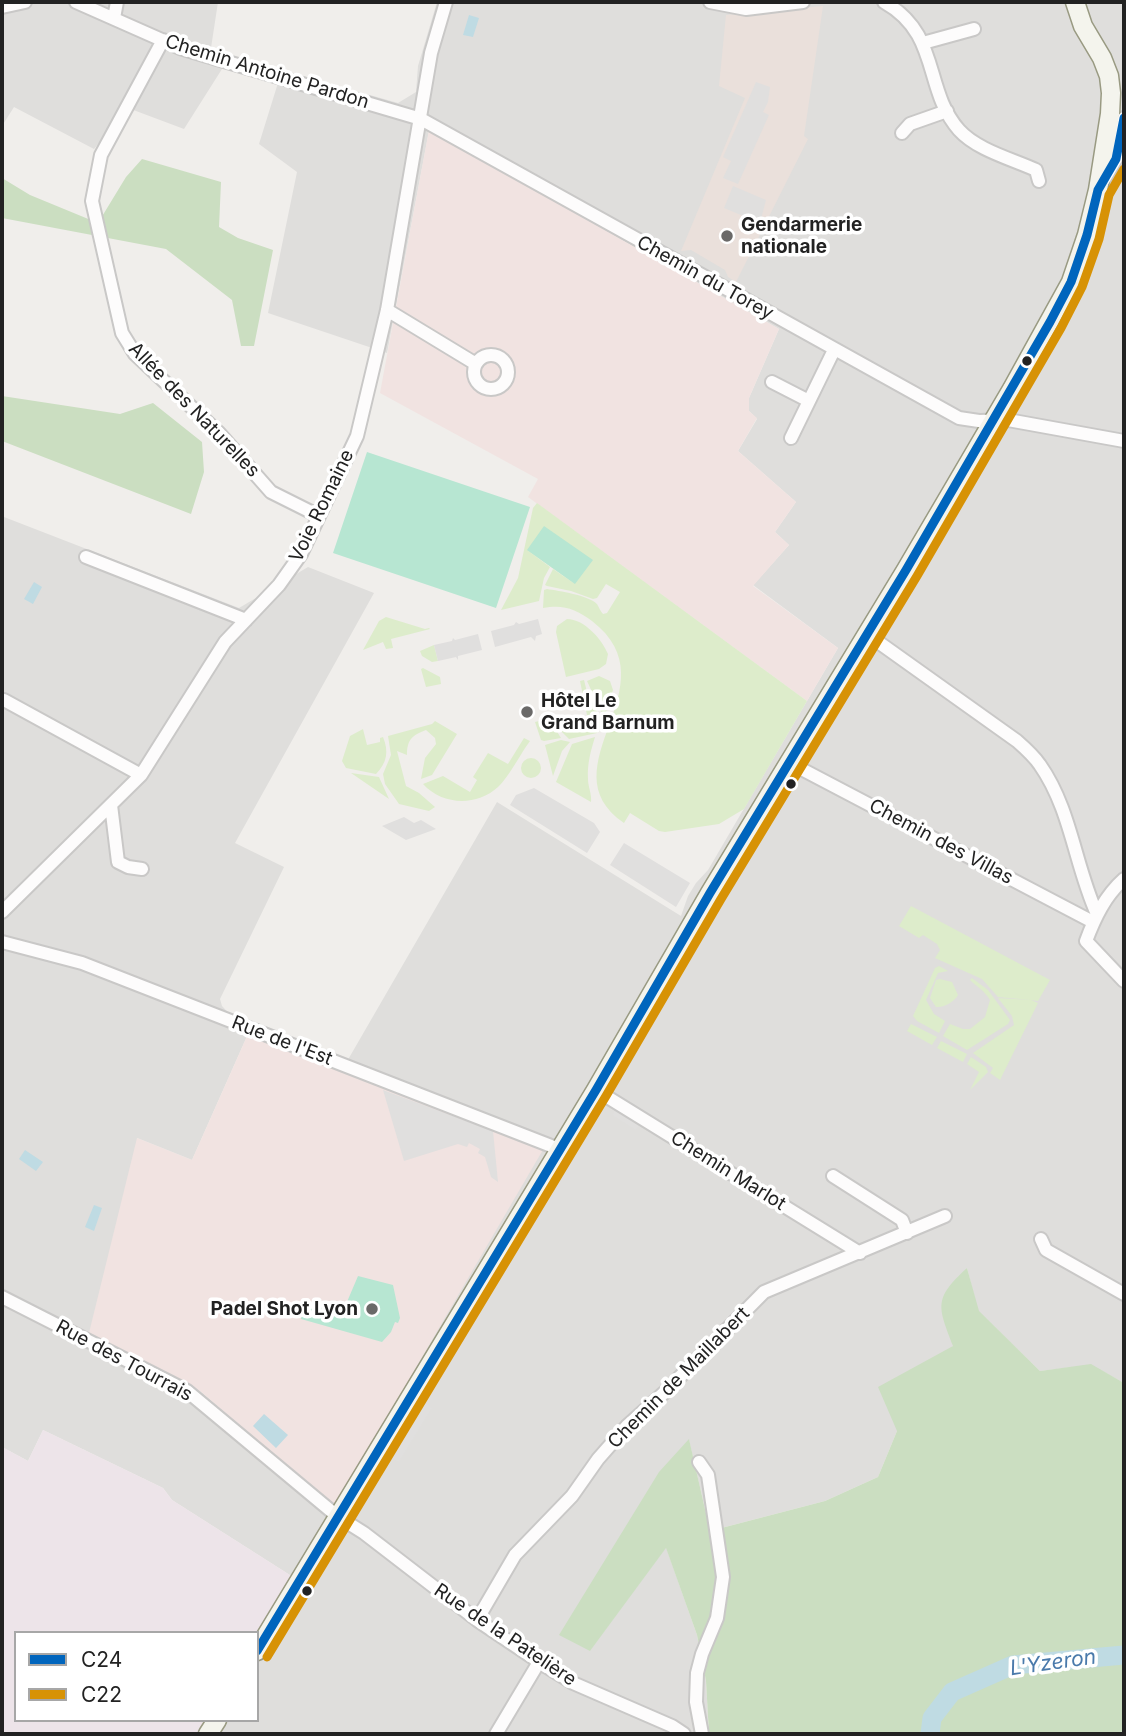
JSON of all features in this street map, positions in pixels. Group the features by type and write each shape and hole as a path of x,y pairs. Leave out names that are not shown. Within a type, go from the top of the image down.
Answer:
{"main road":[{"path":"259,1648 596,1090 710,893 867,634 993,421 1070,282 1087,235 1098,190 1110,114 1110,85 1102,58 1083,26 1075,2"}],"street":[{"path":"2,7 25,2"},
{"name":"Chemin Antoine Pardon","path":"76,2 180,48 421,119"},
{"path":"114,18 117,2"},
{"name":"Voie Romaine","path":"2,912 141,775 225,642 287,575 301,554 357,436 387,310 431,53 446,2"},
{"path":"710,2 746,9 803,2"},
{"path":"884,2 906,7 923,43 947,111 960,131 979,144 1036,170 1039,181"},
{"path":"923,43 974,29"},
{"name":"Allée des Naturelles","path":"163,40 101,155 92,201 122,333 135,354 201,415 271,492 319,516"},
{"path":"902,133 910,124 947,111"},
{"path":"1098,190 1116,159 1124,118"},
{"name":"Chemin du Torey","path":"421,119 959,418 1015,421 1124,441"},
{"path":"387,310 476,364"},
{"path":"791,438 834,350"},
{"path":"772,382 809,401"},
{"path":"86,557 246,620"},
{"path":"867,634 1017,741 1039,762 1053,785 1062,808 1095,918"},
{"path":"4,700 141,775"},
{"name":"Chemin des Villas","path":"790,762 1095,918"},
{"path":"111,805 118,862 142,869"},
{"path":"1124,879 1111,891 1095,918 1086,941 1124,981"},
{"name":"Rue de l'Est","path":"2,942 82,963 559,1149"},
{"name":"Chemin Marlot","path":"596,1090 860,1253"},
{"path":"833,1176 902,1220 907,1233"},
{"name":"Chemin de Maillabert","path":"477,1620 515,1555 572,1496 627,1426 665,1392 764,1292 945,1216"},
{"path":"1041,1239 1046,1250 1124,1294"},
{"name":"Rue des Tourrais","path":"2,1297 187,1391 337,1516"},
{"path":"699,1462 708,1475 723,1577 717,1619 697,1673 696,1702 702,1734"},
{"name":"Rue de la Patelière","path":"337,1516 364,1533 477,1620 573,1683 672,1726 684,1734"},
{"path":"496,1734 543,1664"}],"shaded area":[{"path":"2,2 218,2 211,48 222,69 184,129 128,108 94,149 14,107 2,126"},
{"path":"437,2 1124,2 1124,1383 1091,1365 1040,1371 978,1311 967,1268 953,1346 897,1431 878,1477 825,1501 710,1531 689,1440 590,1650 666,1547 697,1635 706,1681 709,1734 203,1734 210,1722 259,1722 259,1636 293,1577 172,1500 163,1488 43,1430 28,1461 2,1447 4,517 239,608 308,567 374,593 235,843 284,867 220,999 222,1006 248,1034 192,1160 137,1138 156,1371 200,1391 334,1507 342,1070 497,802 681,916 688,896 708,870 838,648 753,585 789,545 775,532 796,502 738,451 757,419 749,411 749,398 779,329 429,131 387,353 268,313 297,172 259,144 282,70 398,103 416,92 418,66"},
{"path":"823,6 804,136 808,139 736,282 728,277 725,270 691,250 681,251 745,98 719,86 726,15"},
{"path":"756,82 770,87 768,102 763,112 769,115 738,184 723,178 731,161 723,157"},
{"path":"429,130 779,329 749,398 749,411 757,418 738,451 796,502 775,532 789,545 753,586 838,648 807,701 528,497 538,479 380,393"},
{"path":"733,186 766,200 760,223 724,208"},
{"path":"538,619 542,634 536,636 535,641 531,637 495,647 491,631 514,625 516,622 519,624"},
{"path":"478,634 482,650 458,656 458,660 456,657 438,661 434,645 452,641 453,638 455,640"},
{"path":"534,788 594,823 600,832 587,853 510,805 516,795"},
{"path":"404,817 414,823 421,820 436,829 406,840 382,826"},
{"path":"624,843 690,883 676,907 610,865"},
{"path":"248,1034 544,1148 334,1508 200,1391 88,1337 137,1138 192,1160"},
{"path":"383,1090 493,1131 498,1182 491,1177 485,1157 478,1153 480,1149 469,1143 467,1147 458,1144 404,1161"},
{"path":"616,1109 640,1124 636,1130 612,1115"},
{"path":"422,1400 432,1408 399,1462 389,1456"},
{"path":"43,1430 163,1488 172,1500 293,1577 259,1636 259,1631 14,1631 14,1722 210,1722 203,1734 2,1734 2,1447 28,1461"}],"green space":[{"path":"142,159 221,182 219,227 238,238 273,250 254,346 241,346 232,300 166,249 2,218 2,178 30,195 98,223 126,177"},
{"path":"2,396 120,414 153,403 202,442 204,472 191,514 2,441"},
{"path":"367,452 530,507 496,608 333,553"},
{"path":"537,503 807,701 744,809 719,824 665,832 630,813 624,823 603,801 597,777 600,752 618,699 621,672 614,646 592,621 580,613 563,607 543,608 544,590 587,598 597,604 603,614 607,613 620,592 606,584 597,598 593,599 547,586 545,585 553,569 575,584 527,550 550,567 544,578 539,601 501,610 518,578 533,508"},
{"path":"544,526 593,560 575,584 527,550"},
{"path":"386,617 430,629 391,639 393,648 386,649 383,642 363,650 379,621"},
{"path":"567,619 580,622 597,636 608,654 606,664 599,669 566,677 556,632 557,626"},
{"path":"434,645 438,661 432,662 422,656 420,651"},
{"path":"421,669 440,677 441,684 426,687"},
{"path":"599,676 610,681 613,690 604,718 587,681"},
{"path":"584,680 602,722 597,733 569,739 558,728 554,717 562,715 566,726 588,720 580,681"},
{"path":"552,718 561,738 541,740 535,722"},
{"path":"435,721 457,734 432,775 421,779 425,758 436,744 435,738 426,730 411,739 407,755 397,751 406,786 435,807 429,811 399,804 385,784 383,774 391,755 388,736"},
{"path":"363,729 367,745 380,742 383,737 385,742 385,761 376,774 346,768 342,761 350,736"},
{"path":"595,737 588,768 591,802 556,782 572,744"},
{"path":"524,738 530,741 506,777 498,787 480,798 459,801 449,799 423,784 443,776 470,792 477,780 473,777 488,753 508,764"},
{"path":"561,740 570,742 562,751 553,776 545,745"},
{"path":"531,758 538,761 541,768 538,775 531,778 524,775 521,768 524,761"},
{"path":"351,773 379,777 389,799"},
{"path":"911,906 1050,980 1038,1001 998,997 982,979 935,958 940,950 937,944 923,935 919,938 899,926"},
{"path":"939,966 948,971 938,973 926,1000 934,1014 945,1021 939,1033 913,1016 935,968"},
{"path":"972,978 988,990 1010,1020 1008,1024 967,1050 943,1036 950,1024 970,1029 985,1017 990,1000 970,980"},
{"path":"936,980 952,982 958,995 949,1004 936,1007 930,998"},
{"path":"998,998 1031,1000 1038,1003 1000,1080 990,1073 993,1068 973,1053 1014,1025 1012,1016"},
{"path":"911,1024 937,1037 932,1045 907,1031"},
{"path":"941,1041 967,1054 963,1062 937,1048"},
{"path":"971,1057 986,1067 988,1072 970,1090 979,1072 967,1064"},
{"path":"967,1268 979,1311 1040,1371 1091,1364 1124,1383 1124,1734 709,1734 706,1681 697,1635 666,1548 590,1651 559,1635 659,1472 689,1439 710,1531 825,1501 878,1477 897,1431 878,1387 953,1346 944,1321 942,1304 948,1288"},
{"name":"Padel Shot Lyon","path":"358,1276 393,1285 400,1318 382,1342 301,1319 304,1305 312,1303 337,1311 341,1316"}],"water":[{"path":"469,15 479,18 473,37 463,35"},
{"path":"34,582 42,587 33,604 24,599"},
{"path":"25,1150 43,1162 36,1171 19,1159"},
{"path":"94,1205 102,1208 94,1231 85,1227"},
{"path":"264,1414 288,1435 276,1448 253,1426"}],"waterway":[{"name":"L'Yzeron","path":"930,1734 932,1718 952,1692 1013,1665 1124,1655"}],"transit line":[{"name":"C24","path":"259,1648 596,1090 710,893 906,570 1050,322 1071,282 1087,235 1098,190 1116,159 1124,118"},
{"name":"C22","path":"267,1657 917,576 1061,328 1082,287 1099,239 1109,195 1124,169"}],"place":[{"name":"Gendarmerie nationale","path":"727,236"},
{"name":"Hôtel Le Grand Barnum","path":"527,712"},
{"name":"Padel Shot Lyon","path":"372,1309"}]}
